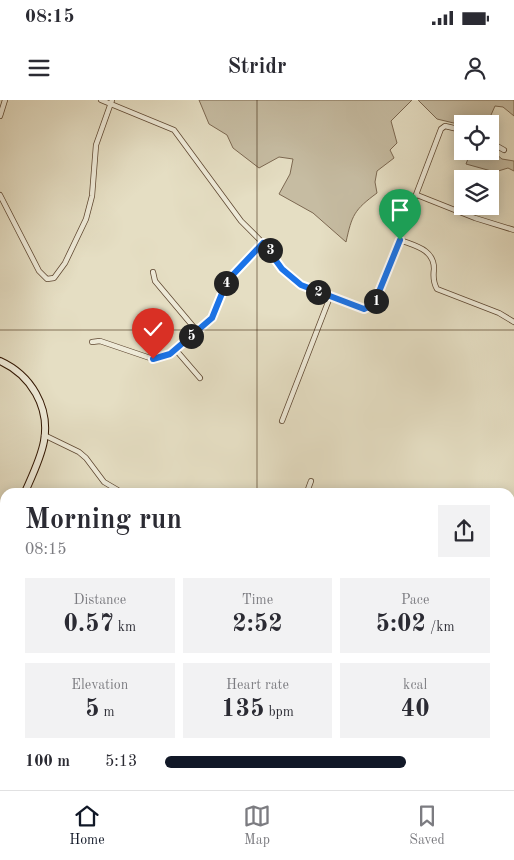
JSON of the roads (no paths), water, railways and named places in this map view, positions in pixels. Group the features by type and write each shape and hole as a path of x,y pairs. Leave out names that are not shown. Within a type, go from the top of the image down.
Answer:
{"street":[{"path":"0,116 5,100"},
{"path":"101,100 111,102 174,130 241,221 263,243 293,280 330,297 368,309 374,304 400,240 441,129 445,126 454,128"},
{"path":"0,195 39,271 47,279 54,278 59,273 86,219 92,196 96,145 111,102"},
{"path":"499,147 504,150"},
{"path":"417,195 475,218 514,230"},
{"path":"400,240 427,252 433,259 434,283 437,289 514,322"},
{"path":"92,342 100,341 153,359 160,358 175,349 212,318 227,281 263,243"},
{"path":"152,272 156,281 197,331"},
{"path":"282,422 330,297"},
{"path":"175,349 200,378"},
{"path":"0,361 21,374 34,390 42,407 44,435 27,488"},
{"path":"44,435 86,458 104,482 114,488"},
{"path":"308,488 311,481"}]}
